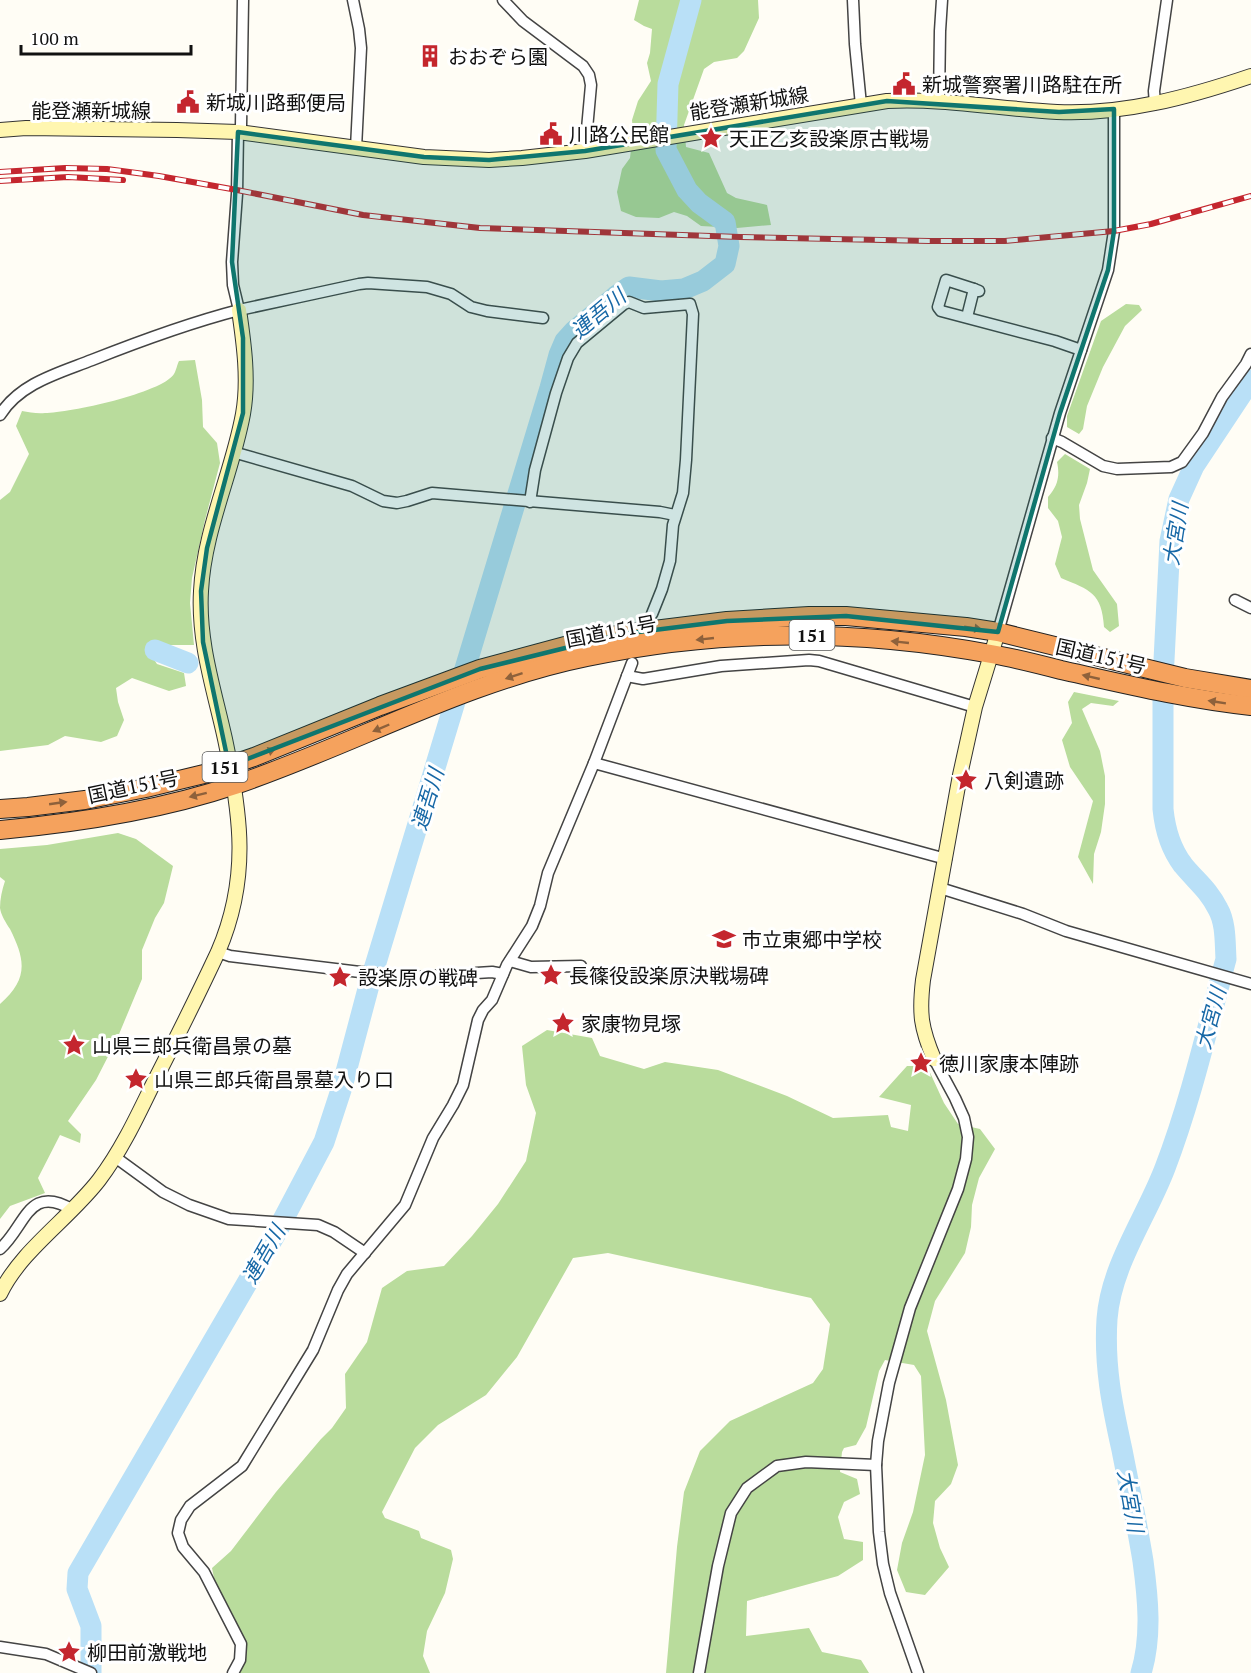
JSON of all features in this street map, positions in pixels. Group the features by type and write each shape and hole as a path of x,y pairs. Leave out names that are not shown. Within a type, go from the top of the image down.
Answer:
{"highway":[{"name":"国道151号","path":"0,809 86,800 204,774 480,669 580,642 622,634 737,620 846,616 966,627 998,632 1185,678 1251,689"},
{"name":"国道151号","path":"0,830 88,820 153,807 233,785 331,749 476,688 526,672 584,657 673,642 729,636 776,634 934,645 992,654 1183,697 1251,706"}],"street":[{"path":"0,1294 23,1260 73,1210 98,1182 115,1157 145,1102 218,952 234,904 238,880 240,831 225,739 202,642 201,591 207,548 243,413 246,380 243,338 233,285 232,262 240,126 243,0"},
{"path":"353,0 360,48 356,148"},
{"path":"503,0 524,21 583,66 589,75 591,85 585,151"},
{"path":"853,0 861,105"},
{"path":"939,101 942,0"},
{"path":"1155,104 1154,91 1167,0"},
{"name":"能登瀬新城線","path":"0,130 26,128 238,132 424,157 461,160 522,158 585,151 861,105 909,100 1059,112 1114,109 1155,104 1251,76"},
{"path":"918,1673 890,1593 883,1564 876,1465 878,1441 889,1383 907,1318 958,1189 966,1159 968,1137 964,1118 925,1036 920,1003 960,775 975,707 1052,438 1108,270 1114,231 1114,109"},
{"path":"967,317 977,290 946,280 938,307 941,311 1081,350"},
{"path":"0,414 21,392 38,381 139,342 239,310 368,283 427,287 450,294 471,307 543,318"},
{"path":"527,502 556,393 568,358 577,343 629,302 644,308 690,304 693,315 683,493 675,514 670,561 652,614"},
{"path":"1052,438 1103,466 1117,469 1171,467 1182,462 1203,434 1222,397 1251,354"},
{"path":"233,452 352,486 383,501 397,503 432,493 675,514"},
{"path":"1235,600 1251,608"},
{"path":"627,676 643,679 721,666 809,660 975,707"},
{"path":"233,1673 240,1660 241,1644 204,1572 183,1547 178,1533 181,1520 190,1506 242,1466 313,1350 347,1274 405,1204 433,1138 463,1085 478,1020 498,990 503,974 532,926 540,906 548,873 594,763 632,663"},
{"path":"594,763 946,859"},
{"path":"940,888 1023,914 1066,931 1251,984"},
{"path":"218,952 230,956 414,977 492,972 503,974"},
{"path":"510,961 531,967 581,966"},
{"path":"115,1157 163,1192 189,1205 229,1218 318,1225 334,1232 366,1253"},
{"path":"0,1249 15,1233 33,1205 47,1201 61,1203 73,1210"},
{"path":"699,1673 718,1566 731,1513 747,1488 777,1466 806,1462 876,1465"},
{"path":"0,1647 46,1654 91,1673"}],"highlighted area":[{"path":"887,101 1059,112 1114,109 1114,231 1108,270 1060,413 998,632 846,616 727,621 622,634 480,669 229,766 203,642 201,591 207,548 243,413 243,338 232,262 238,132 424,157 489,160 585,151"}],"green space":[{"path":"639,0 758,0 759,18 744,51 737,58 714,62 704,69 684,125 686,147 709,153 727,193 736,198 767,205 771,225 737,228 701,226 687,216 674,212 659,218 636,217 621,211 617,192 622,169 630,158 632,120 638,101 651,81 647,63 652,29 634,20"},
{"path":"1126,304 1139,305 1142,310 1125,326 1103,367 1087,406 1083,429 1079,434 1067,427 1067,416 1101,321"},
{"path":"195,360 202,400 203,427 217,443 220,463 192,578 190,603 194,645 162,645 149,652 157,664 184,673 186,686 169,691 132,678 116,688 124,720 117,736 101,742 65,736 48,745 0,751 0,500 10,492 29,454 16,426 22,411 57,412 114,401 166,381 174,374 179,361"},
{"path":"1065,454 1090,469 1079,505 1080,519 1093,570 1117,604 1119,626 1110,632 1104,627 1101,607 1093,594 1061,578 1055,564 1062,537 1058,521 1048,508 1048,497 1057,481 1057,462"},
{"path":"1074,692 1119,701 1113,706 1091,703 1082,709 1100,751 1105,776 1105,804 1101,832 1094,854 1093,884 1078,857 1093,801 1070,767 1062,740 1072,723 1068,702"},
{"path":"118,833 136,839 173,866 164,903 142,950 142,979 117,1039 96,1080 68,1121 81,1134 80,1143 60,1135 38,1178 45,1193 10,1206 0,1219 0,1004 16,986 22,969 19,951 0,908 5,881 0,877 0,849 47,845"},
{"path":"547,1030 592,1038 600,1056 644,1069 665,1062 718,1070 787,1096 833,1118 888,1115 891,1127 908,1131 911,1105 879,1097 907,1066 927,1066 944,1103 958,1124 980,1129 995,1149 979,1178 972,1205 971,1227 965,1253 935,1301 927,1331 946,1400 958,1465 951,1484 935,1501 933,1523 940,1548 949,1567 925,1595 906,1592 897,1570 902,1543 913,1512 925,1455 921,1376 914,1365 885,1360 879,1371 866,1427 856,1445 844,1448 842,1452 840,1472 857,1479 860,1494 844,1502 838,1517 844,1539 863,1542 863,1560 838,1576 747,1601 746,1636 809,1628 822,1652 861,1660 869,1673 666,1673 684,1492 700,1451 730,1421 813,1383 823,1369 830,1324 811,1298 608,1253 573,1258 517,1357 486,1395 438,1425 415,1448 382,1512 385,1518 419,1531 421,1538 451,1550 453,1559 445,1593 427,1631 423,1656 430,1673 239,1673 243,1661 216,1588 212,1568 231,1551 276,1492 332,1428 346,1408 345,1374 367,1342 382,1288 407,1271 444,1266 498,1204 526,1161 536,1113 526,1085 522,1046"}],"waterway":[{"name":"連吾川","path":"91,1673 91,1626 77,1589 78,1573 275,1235 324,1142 342,1087 368,989 565,341 574,331 629,287 661,291 684,289 703,281 725,264 729,246 725,222 699,203 687,190 666,150 668,84 691,0"},
{"name":"大宮川","path":"1141,1673 1148,1631 1146,1589 1143,1561 1110,1385 1107,1319 1110,1299 1122,1261 1165,1168 1183,1116 1226,959 1225,933 1221,915 1210,896 1178,859 1169,838 1163,809 1163,680 1170,541 1179,499 1194,466 1251,380"},
{"path":"155,650 188,663"}],"railway":[{"path":"0,172 65,168 107,169 237,190 363,215 480,228 929,241 1005,241 1114,231 1151,224 1251,196"},
{"path":"0,181 68,177 123,180"}],"place":[{"name":"おおぞら園","path":"430,56"},
{"name":"新城警察署川路駐在所","path":"904,84"},
{"name":"新城川路郵便局","path":"188,102"},
{"name":"川路公民館","path":"551,134"},
{"name":"天正乙亥設楽原古戦場","path":"711,138"},
{"name":"八剣遺跡","path":"966,780"},
{"name":"市立東郷中学校","path":"724,939"},
{"name":"長篠役設楽原決戦場碑","path":"551,975"},
{"name":"設楽原の戦碑","path":"340,977"},
{"name":"家康物見塚","path":"563,1023"},
{"name":"山県三郎兵衛昌景の墓","path":"74,1045"},
{"name":"徳川家康本陣跡","path":"921,1063"},
{"name":"山県三郎兵衛昌景墓入り口","path":"136,1079"},
{"name":"柳田前激戦地","path":"69,1652"}]}
